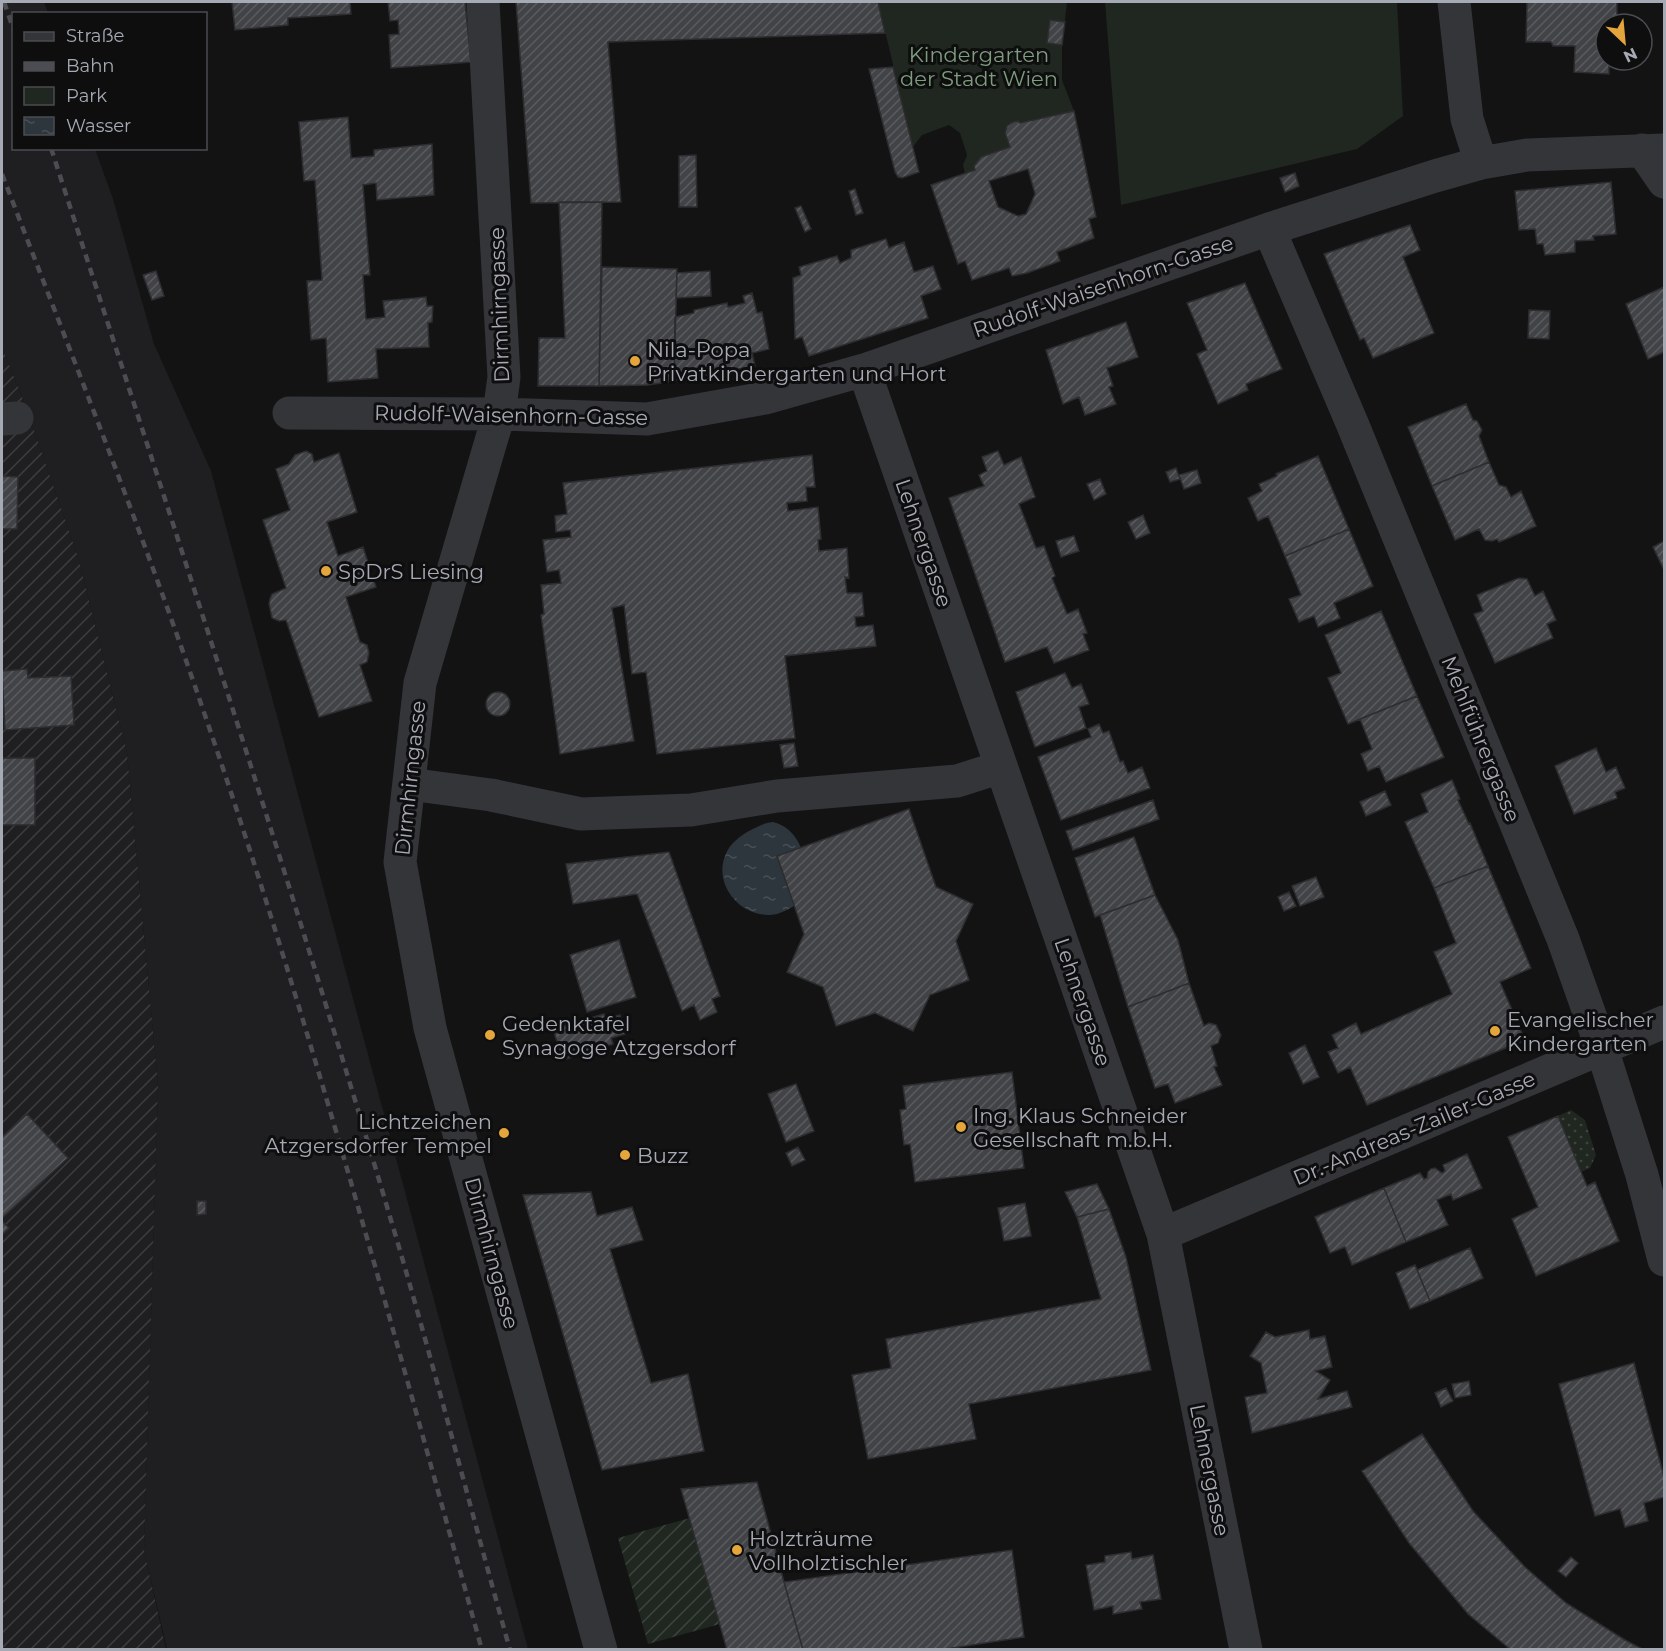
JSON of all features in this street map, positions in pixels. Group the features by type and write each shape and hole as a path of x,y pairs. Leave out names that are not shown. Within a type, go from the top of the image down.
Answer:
{"street":[{"name":"Dirmhirngasse","path":"483,2 504,377 499,414 420,683 400,862 430,1028 601,1650"},
{"path":"1454,2 1467,118 1481,163"},
{"name":"Rudolf-Waisenhorn-Gasse","path":"289,413 499,414 647,419 765,398 864,370 1269,229 1401,186 1481,163 1527,155 1654,150"},
{"path":"1654,150 1665,182"},
{"name":"Mehlführergasse","path":"1269,229 1352,423 1545,895 1602,1048 1642,1175 1665,1260"},
{"name":"Lehnergasse","path":"864,370 1164,1234 1246,1650"},
{"path":"409,784 491,795 581,814 691,810 777,796 957,781 1001,767"},
{"name":"Dr.-Andreas-Zailer-Gasse","path":"1164,1234 1665,1022"}],"shaded area":[{"path":"2,2 44,2 48,12 12,12 12,150 95,150 113,199 154,344 211,471 528,1649 167,1649 144,1550 158,1085 127,753 78,557 26,407 2,347"},
{"path":"2,347 26,407 78,557 127,753 158,1085 144,1550 166,1649 2,1649"}],"green space":[{"name":"Kindergarten der Stadt Wien","path":"878,2 1067,2 1062,45 1062,80 1074,111 1020,123 1013,122 1006,131 1010,147 981,157 974,166 975,170 965,174 963,165 967,155 960,133 949,125 922,135 913,147"},
{"path":"1105,2 1397,2 1403,116 1357,149 1121,205"},
{"path":"1571,1110 1585,1120 1596,1155 1590,1168 1581,1172 1558,1116"},
{"path":"690,1518 720,1624 648,1644 618,1538"}],"water":[{"path":"773,822 790,831 801,848 777,857 794,906 777,914 765,915 743,907 734,899 727,890 722,868 729,848 736,840 757,827"}],"building":[{"path":"232,2 350,2 351,14 288,18 288,25 235,30"},
{"path":"388,2 465,2 471,62 391,68 389,35 399,34 398,20 390,21"},
{"path":"516,2 878,2 885,33 608,42 621,202 531,203"},
{"path":"1527,2 1617,2 1617,12 1594,12 1594,72 1609,72 1609,74 1574,72 1575,46 1553,46 1551,42 1526,42"},
{"path":"1050,20 1065,22 1062,45 1047,43"},
{"path":"893,67 919,172 902,178 898,177 895,172 869,69"},
{"path":"1074,111 1096,217 1089,219 1094,238 1057,252 1060,261 1027,273 1012,276 1009,268 972,280 965,261 958,264 931,185 975,170 974,166 981,157 1010,147 1005,133 1007,126 1013,122 1020,123","holes":["1028,169 1035,194 1026,214 1018,216 998,207 989,181"]},
{"path":"348,117 351,158 374,156 374,150 432,144 434,195 377,200 376,183 363,185 370,275 363,275 366,319 385,317 383,301 426,297 427,306 433,306 432,322 428,323 429,347 376,349 378,378 328,382 326,338 311,340 307,281 322,280 315,180 304,181 299,122"},
{"path":"696,155 697,207 679,207 679,156"},
{"path":"1295,173 1299,186 1285,192 1280,178"},
{"path":"1611,182 1616,234 1593,236 1594,240 1575,241 1575,252 1545,255 1543,244 1537,244 1535,229 1519,230 1515,191"},
{"path":"855,189 863,213 856,215 849,191"},
{"path":"559,202 602,202 599,386 538,386 539,338 565,338"},
{"path":"801,206 811,229 805,232 795,208"},
{"path":"1410,225 1420,250 1403,257 1434,333 1373,358 1364,338 1360,340 1324,254"},
{"path":"886,239 889,248 904,242 914,272 933,266 941,289 921,296 928,318 809,356 802,337 795,339 793,278 801,275 799,267 837,256 840,263 851,258 851,250"},
{"path":"602,267 677,269 674,381 648,385 599,386"},
{"path":"156,271 164,296 152,300 143,275"},
{"path":"710,271 711,296 676,298 677,273"},
{"path":"1245,283 1282,369 1246,384 1248,390 1218,404 1197,354 1207,350 1187,303"},
{"path":"1664,287 1664,352 1648,359 1626,304"},
{"path":"752,293 757,313 762,312 769,349 752,353 755,366 674,381 675,317 694,313 694,310 727,303 728,307 745,303 743,296"},
{"path":"1529,310 1550,311 1549,339 1528,338"},
{"path":"1126,322 1138,357 1107,368 1113,386 1109,387 1116,404 1085,415 1079,397 1063,404 1046,350"},
{"path":"1466,404 1473,420 1477,421 1482,430 1479,436 1489,462 1432,486 1408,427"},
{"name":"SpDrS Liesing","path":"306,451 312,454 314,462 339,453 357,512 327,522 338,556 363,547 376,587 346,597 360,642 367,645 369,653 367,662 360,665 372,701 319,717 286,620 279,621 272,618 269,604 272,594 286,588 263,520 290,510 276,469 289,464 295,455"},
{"path":"998,451 1004,465 1021,457 1035,497 1019,504 1036,548 1044,546 1055,576 1052,578 1067,614 1078,609 1087,633 1083,634 1089,650 1054,663 1047,647 1005,662 949,498 984,486 979,475 987,471 982,457"},
{"path":"812,455 815,487 806,487 807,501 787,503 788,511 818,507 821,539 818,540 819,551 847,548 849,578 845,577 847,593 862,593 864,616 855,617 856,627 873,625 876,646 785,656 795,738 657,754 646,672 632,674 624,605 612,608 634,741 560,754 541,615 544,614 541,585 561,583 559,570 547,572 543,540 571,537 570,530 556,532 555,516 567,514 563,483"},
{"path":"1318,456 1349,529 1285,556 1268,516 1258,521 1248,498 1262,491 1259,484"},
{"path":"1489,462 1499,485 1506,487 1511,497 1521,491 1536,526 1499,542 1497,539 1485,540 1479,529 1455,540 1432,486"},
{"path":"1176,468 1180,479 1170,482 1166,472"},
{"path":"1197,470 1201,483 1184,489 1179,475"},
{"path":"2,476 18,477 17,529 2,529"},
{"path":"1100,479 1106,494 1094,500 1087,484"},
{"path":"1143,515 1150,533 1136,539 1128,522"},
{"path":"1349,529 1373,586 1334,603 1340,618 1318,627 1314,616 1299,622 1289,599 1301,595 1285,556"},
{"path":"1074,536 1079,551 1061,557 1056,541"},
{"path":"1664,541 1664,570 1653,547"},
{"path":"1519,578 1527,579 1535,596 1543,591 1556,620 1547,624 1553,638 1495,663 1474,614 1483,611 1477,595"},
{"path":"1381,611 1417,696 1348,724 1328,678 1341,673 1325,635"},
{"path":"27,669 28,678 71,676 74,725 5,730 2,671"},
{"path":"1065,673 1072,688 1081,684 1089,704 1079,707 1086,728 1035,747 1016,692"},
{"path":"498,692 507,695 510,704 507,713 498,716 489,713 486,704 489,695"},
{"path":"1417,696 1444,757 1386,782 1379,766 1368,771 1361,754 1372,749 1360,719"},
{"path":"1099,724 1103,733 1109,731 1120,762 1123,761 1128,773 1142,767 1150,788 1061,820 1038,757 1091,737 1088,729"},
{"path":"794,743 798,766 784,768 780,745"},
{"path":"1596,748 1606,772 1616,767 1625,788 1615,792 1617,798 1574,814 1555,766"},
{"path":"2,758 35,758 35,825 2,825"},
{"path":"1452,780 1460,799 1458,800 1488,866 1434,888 1405,822 1428,812 1421,794"},
{"path":"1385,791 1391,805 1366,816 1360,802"},
{"path":"1153,800 1159,819 1073,850 1066,831"},
{"path":"909,809 936,887 973,904 956,941 969,980 930,995 913,1031 875,1013 836,1026 823,987 787,972 804,934 777,856"},
{"path":"1134,837 1155,895 1095,917 1075,858"},
{"path":"669,852 720,996 712,999 717,1012 700,1020 694,1005 682,1011 637,894 573,904 566,864"},
{"path":"1488,866 1531,968 1500,982 1525,1040 1367,1105 1350,1067 1338,1073 1328,1052 1338,1048 1332,1035 1356,1023 1361,1034 1452,994 1434,952 1456,943 1434,888"},
{"path":"1316,877 1324,897 1300,906 1292,886"},
{"path":"1289,892 1296,906 1284,911 1278,897"},
{"path":"1155,895 1178,940 1189,983 1128,1007 1100,915"},
{"path":"619,940 636,997 587,1012 570,955"},
{"path":"1189,983 1204,1026 1209,1023 1216,1025 1221,1035 1218,1043 1211,1046 1217,1066 1214,1067 1222,1085 1175,1103 1168,1084 1155,1088 1128,1007"},
{"path":"604,1014 605,1019 620,1015 625,1034 611,1038 613,1044 563,1060 553,1029"},
{"path":"1305,1045 1319,1077 1303,1084 1289,1053"},
{"name":"Ing. Klaus Schneider Gesellschaft m.b.H.","path":"1012,1072 1024,1168 915,1182 910,1144 904,1145 900,1110 906,1109 903,1086"},
{"path":"796,1084 814,1131 786,1142 768,1094"},
{"path":"27,1114 68,1158 2,1218 2,1137"},
{"path":"1558,1116 1587,1186 1595,1182 1619,1241 1536,1276 1512,1219 1538,1207 1508,1137"},
{"path":"798,1147 805,1160 792,1166 786,1153"},
{"path":"1467,1154 1482,1188 1453,1200 1451,1194 1437,1200 1448,1225 1406,1242 1384,1188 1420,1173 1424,1179 1427,1178 1431,1169 1435,1168 1442,1173 1445,1171 1443,1165"},
{"path":"1097,1184 1109,1209 1077,1217 1065,1192"},
{"path":"1384,1188 1406,1242 1352,1265 1345,1247 1330,1253 1315,1217"},
{"path":"591,1192 597,1216 632,1207 643,1240 610,1249 651,1383 688,1374 704,1451 602,1470 523,1195"},
{"path":"197,1201 206,1201 206,1214 197,1215"},
{"path":"1025,1203 1031,1236 1004,1241 998,1208"},
{"path":"1109,1209 1126,1257 1151,1370 969,1404 976,1439 868,1459 852,1375 891,1368 886,1339 1101,1299 1077,1217"},
{"path":"2,1221 9,1228 2,1235"},
{"path":"1470,1248 1483,1278 1430,1301 1417,1270"},
{"path":"1415,1265 1430,1301 1410,1309 1396,1273"},
{"path":"1309,1330 1310,1339 1325,1336 1332,1367 1316,1371 1330,1380 1318,1399 1347,1391 1352,1407 1252,1433 1245,1397 1267,1393 1261,1363 1250,1356 1266,1332 1275,1337"},
{"path":"1634,1363 1664,1477 1664,1497 1644,1503 1648,1521 1625,1527 1620,1509 1595,1516 1559,1384"},
{"path":"1469,1381 1471,1395 1455,1398 1452,1384"},
{"path":"1446,1388 1453,1401 1441,1407 1435,1393"},
{"path":"1422,1434 1473,1511 1525,1567 1566,1603 1644,1650 1511,1650 1468,1614 1409,1543 1362,1471"},
{"name":"Holzträume Vollholztischler","path":"757,1482 803,1650 727,1650 681,1489"},
{"path":"1012,1550 1024,1637 939,1650 803,1650 784,1582"},
{"path":"1131,1552 1132,1559 1153,1555 1161,1599 1140,1602 1142,1609 1113,1614 1113,1606 1094,1610 1086,1565 1105,1562 1105,1556"},
{"path":"1571,1557 1578,1563 1566,1577 1558,1571"}],"railway":[{"path":"4,2 12,25"},
{"path":"52,150 230,700 360,1115 415,1303 510,1650"},
{"path":"2,174 102,432 197,692 237,810 312,1049 482,1650"}],"place":[{"name":"Nila-Popa Privatkindergarten und Hort","path":"635,361"},
{"name":"SpDrS Liesing","path":"326,571"},
{"name":"Evangelischer Kindergarten","path":"1495,1031"},
{"name":"Gedenktafel Synagoge Atzgersdorf","path":"490,1035"},
{"name":"Ing. Klaus Schneider Gesellschaft m.b.H.","path":"961,1127"},
{"name":"Lichtzeichen Atzgersdorfer Tempel","path":"504,1133"},
{"name":"Buzz","path":"625,1155"},
{"name":"Holzträume Vollholztischler","path":"737,1550"}]}
